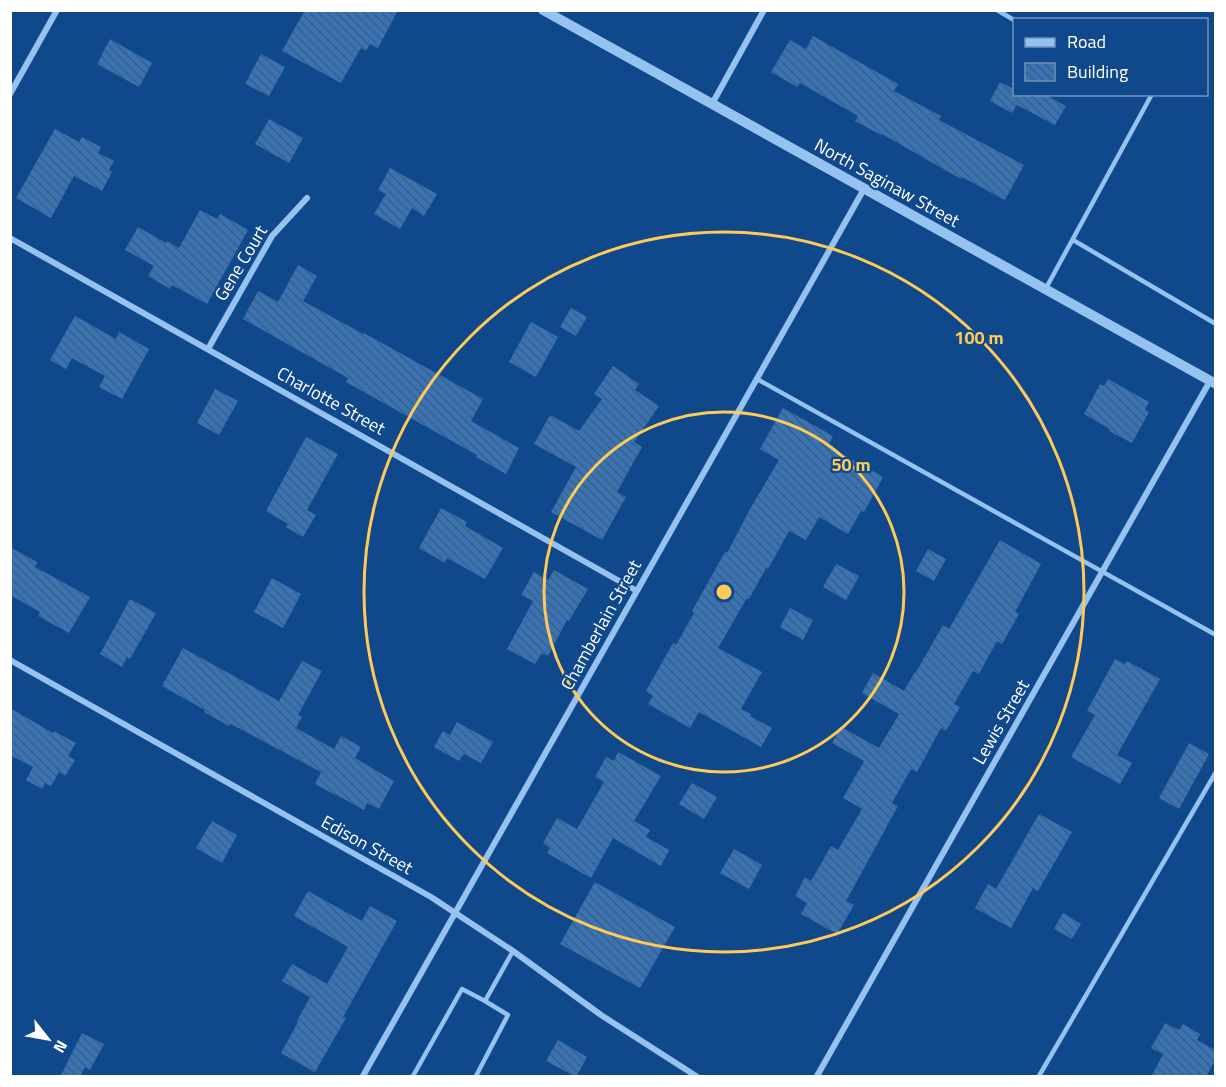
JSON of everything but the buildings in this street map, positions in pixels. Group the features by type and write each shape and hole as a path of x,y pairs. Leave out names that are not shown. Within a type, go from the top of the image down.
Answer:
{"street":[{"path":"10,94 57,10"},
{"name":"North Saginaw Street","path":"543,10 1213,383"},
{"path":"712,104 764,10"},
{"name":"Chamberlain Street","path":"363,1077 864,189"},
{"name":"Gene Court","path":"208,349 272,236 307,198"},
{"name":"Charlotte Street","path":"10,238 637,591"},
{"name":"Lewis Street","path":"817,1077 1103,572 1213,383"},
{"name":"Edison Street","path":"10,660 455,913 696,1077"}],"lane":[{"path":"997,10 1013,19"},
{"path":"1046,290 1151,96"},
{"path":"1073,240 1215,324"},
{"path":"757,379 1215,635"},
{"path":"1039,1077 1215,772"},
{"path":"485,1001 513,951"},
{"path":"413,1077 462,989 508,1015 476,1077"}]}
